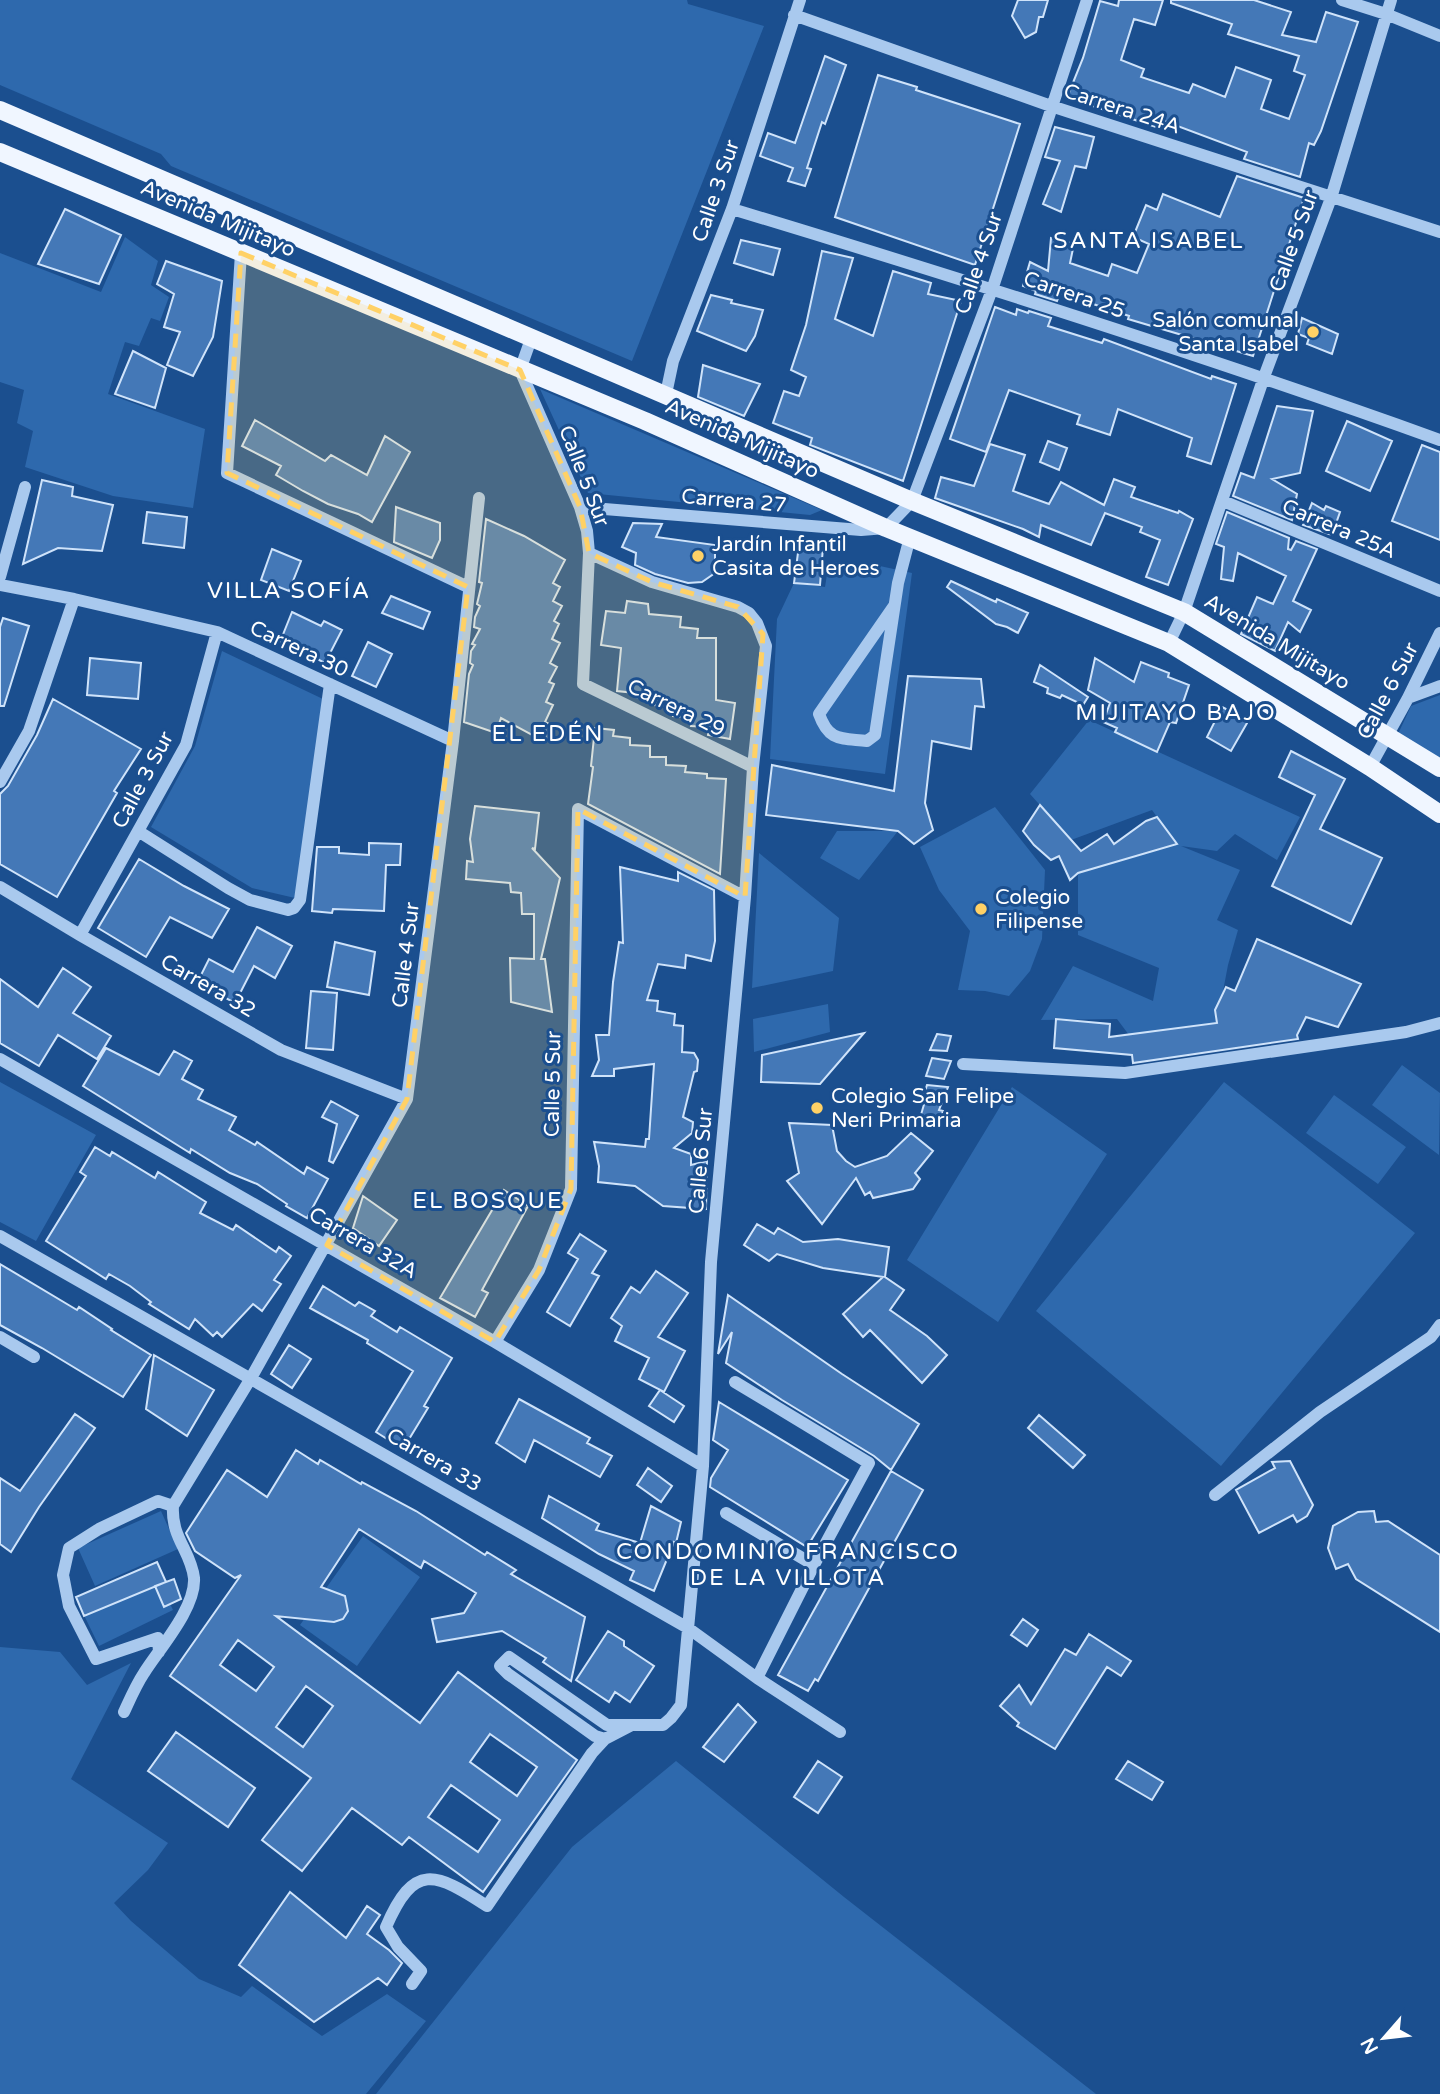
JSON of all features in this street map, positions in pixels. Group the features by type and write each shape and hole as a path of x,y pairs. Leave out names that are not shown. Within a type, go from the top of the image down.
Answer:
{"main road":[{"name":"Avenida Mijitayo","path":"0,110 912,501 1184,612 1440,768"},
{"name":"Avenida Mijitayo","path":"0,152 645,421 886,528 1169,643 1370,767 1440,814"}],"street":[{"name":"Calle 3 Sur","path":"666,394 673,361 733,209 800,0"},
{"name":"Calle 4 Sur","path":"886,528 912,501 993,287 1087,0"},
{"path":"1342,0 1440,36"},
{"name":"Calle 5 Sur","path":"1169,643 1184,612 1264,377 1331,198 1391,0"},
{"name":"Carrera 24A","path":"794,15 1051,106 1440,232"},
{"name":"Carrera 25","path":"733,209 993,287 1264,377 1440,440"},
{"path":"241,253 227,473 468,587"},
{"path":"520,370 531,339"},
{"name":"Calle 5 Sur","path":"520,370 580,507 587,531 589,553 583,684"},
{"path":"0,577 25,487"},
{"name":"Calle 4 Sur","path":"173,1506 251,1378 407,1099 453,741 479,498"},
{"name":"Carrera 25A","path":"1223,501 1440,591"},
{"name":"Carrera 27","path":"580,507 826,528 886,528"},
{"path":"894,606 819,714 825,729 833,737 867,741 875,736 894,606 910,537"},
{"name":"Calle 6 Sur","path":"589,553 652,582 738,607 749,613 757,623 766,646 753,767 745,897 711,1262 704,1466 681,1705 663,1725 630,1726"},
{"name":"Carrera 30","path":"0,585 217,632 453,741"},
{"path":"0,782 29,731 74,599"},
{"name":"Calle 3 Sur","path":"80,935 186,746 217,632"},
{"name":"Calle 6 Sur","path":"1370,767 1440,633"},
{"path":"138,831 250,900 294,908 300,901 330,684"},
{"name":"Carrera 29","path":"583,684 753,767"},
{"path":"1408,698 1440,687"},
{"name":"Calle 5 Sur","path":"495,1342 539,1270 571,1189 578,809 745,897"},
{"name":"Carrera 32","path":"0,887 281,1050 407,1099"},
{"path":"963,1064 1125,1073 1406,1032 1440,1023"},
{"name":"Carrera 32A","path":"0,1060 327,1245 704,1466"},
{"name":"Carrera 33","path":"0,1236 688,1628 839,1732"},
{"path":"1215,1495 1320,1412 1431,1337 1440,1325"},
{"path":"0,1338 34,1357"},
{"path":"735,1382 869,1463 757,1678"},
{"path":"124,1712 144,1673 159,1653 194,1592 194,1576 172,1519 173,1506 158,1501 99,1529 69,1548 63,1575 69,1606 96,1659 158,1639 159,1653"},
{"path":"726,1513 814,1565"},
{"path":"606,1740 594,1736 508,1674 500,1666 506,1658 521,1664 607,1725 630,1726"},
{"path":"412,1984 421,1971 398,1947 386,1927 396,1903 416,1882 435,1877 457,1886 487,1906 592,1753 606,1740 630,1726"}],"highlighted area":[{"path":"241,253 520,370 580,507 589,553 652,582 738,607 763,634 745,897 578,809 571,1189 539,1270 495,1342 327,1245 407,1099 468,587 227,473"}],"shaded area":[{"path":"0,0 687,0 688,4 764,26 632,361 171,166 161,154 0,85"},
{"path":"125,237 158,261 151,285 169,297 160,321 151,318 139,346 125,342 108,394 205,429 193,508 113,496 25,467 33,431 17,423 24,390 0,382 0,253 101,292"},
{"path":"540,389 822,510 810,515 588,493"},
{"path":"829,562 880,566 912,573 885,774 770,759 777,619 794,583 825,587"},
{"path":"222,651 323,699 295,898 252,888 151,827 195,746"},
{"path":"1440,695 1440,759 1398,734 1411,706"},
{"path":"1089,720 1300,817 1277,860 1235,834 1217,851 1181,846 1240,870 1217,920 1238,930 1217,1023 1129,1035 1117,1019 1041,1020 1073,966 1153,1001 1159,968 1078,935 1078,873 1176,844 1152,810 1071,840 1030,794"},
{"path":"995,807 1045,870 1042,939 1030,971 1009,996 985,991 958,990 970,931 939,890 920,847"},
{"path":"837,831 898,831 859,880 820,858"},
{"path":"759,853 839,918 833,971 752,988"},
{"path":"828,1004 830,1032 754,1052 753,1019"},
{"path":"1402,1065 1440,1093 1439,1155 1372,1105"},
{"path":"0,1082 96,1135 36,1241 0,1222"},
{"path":"1224,1082 1415,1233 1221,1466 1036,1311"},
{"path":"1012,1087 1107,1154 998,1322 907,1260"},
{"path":"1334,1095 1406,1147 1378,1184 1306,1133"},
{"path":"161,1511 178,1549 95,1586 78,1548"},
{"path":"363,1536 420,1577 357,1666 300,1625"},
{"path":"154,1571 173,1610 99,1646 80,1607"},
{"path":"0,1647 60,1652 87,1685 131,1663 71,1779 168,1843 148,1870 114,1903 131,1921 199,1979 241,1997 252,1986 322,2036 387,1994 426,2021 366,2094 0,2094"},
{"path":"676,1761 844,1897 1096,2094 376,2094 572,1847"}],"building":[{"path":"1018,0 1048,0 1043,17 1039,17 1036,32 1025,38 1012,16"},
{"path":"1119,0 1163,0 1155,25 1134,19 1121,60 1144,69 1141,77 1189,93 1193,84 1225,97 1236,67 1271,80 1261,109 1289,119 1305,75 1294,71 1299,56 1228,34 1232,24 1171,3 1171,0 1254,0 1291,12 1282,35 1316,42 1326,12 1358,22 1321,131 1314,145 1309,143 1300,177 1244,159 1247,152 1159,119 1156,127 1068,95 1083,58 1100,1 1118,6"},
{"path":"825,56 846,65 825,124 822,122 807,168 811,169 805,186 788,181 793,168 760,156 768,133 795,143"},
{"path":"878,75 1020,124 975,265 835,217"},
{"path":"1055,127 1094,137 1086,168 1075,166 1061,212 1043,204 1060,161 1045,157"},
{"path":"1237,176 1304,198 1253,356 1128,319 1129,316 1060,293 1057,301 1035,294 1036,291 1023,286 1030,262 1048,271 1051,238 1074,244 1070,263 1108,276 1112,264 1137,273 1149,244 1133,237 1146,205 1157,210 1163,194 1220,217"},
{"path":"65,209 121,235 99,284 38,264"},
{"path":"741,240 780,249 773,275 734,263"},
{"path":"822,251 853,258 835,319 873,336 893,271 931,283 928,294 961,301 903,481 810,445 812,438 773,423 784,391 799,396 806,377 791,370 806,325"},
{"path":"166,261 222,281 213,337 193,376 167,365 180,332 164,327 174,294 157,284"},
{"path":"711,295 732,300 731,303 763,310 755,336 746,351 697,331"},
{"path":"995,307 1016,315 1017,309 1051,318 1048,326 1102,343 1104,339 1211,379 1212,376 1236,384 1211,464 1187,456 1192,438 1118,409 1110,435 1077,424 1080,415 1009,390 986,452 950,439"},
{"path":"1302,318 1338,334 1332,354 1307,344 1309,338 1298,334"},
{"path":"133,351 166,368 155,408 115,394"},
{"path":"703,365 760,384 744,416 698,397"},
{"path":"1277,406 1313,411 1300,473 1272,479 1297,494 1292,520 1233,496 1241,473 1254,478"},
{"path":"255,420 325,461 331,455 367,475 385,436 410,452 372,522 303,491 276,475 281,466 242,446"},
{"path":"1347,421 1392,441 1370,491 1326,471"},
{"path":"1048,441 1067,448 1059,470 1040,462"},
{"path":"990,444 1025,455 1013,491 1049,504 1061,482 1104,505 1114,479 1135,487 1131,497 1178,513 1179,511 1193,519 1168,585 1146,577 1160,540 1140,532 1142,527 1105,513 1091,545 1041,525 1039,537 935,498 941,477 974,486"},
{"path":"1422,445 1440,452 1440,540 1392,521"},
{"path":"42,480 73,487 72,496 113,505 102,551 58,548 23,564"},
{"path":"1312,503 1324,510 1326,506 1340,512 1332,535 1303,525"},
{"path":"396,507 440,523 440,540 432,558 394,542"},
{"path":"147,512 187,517 184,548 143,543"},
{"path":"1227,512 1289,538 1288,549 1291,550 1296,541 1317,549 1293,601 1311,610 1300,632 1288,622 1275,651 1241,634 1257,597 1273,604 1286,576 1238,553 1233,581 1221,579 1224,547 1216,544"},
{"path":"486,519 524,536 565,560 553,583 560,587 553,601 562,606 554,621 559,624 552,639 560,643 550,663 557,667 549,682 554,684 546,702 553,705 545,722 553,726 545,742 501,718 496,733 464,722 469,674 473,665 470,663 471,651 475,645 472,644 480,629 474,627 480,606 477,604 482,583 479,582"},
{"path":"633,523 662,524 656,537 715,545 715,573 702,582 688,583 635,565 636,553 622,547"},
{"path":"799,545 823,547 820,585 794,583"},
{"path":"272,549 301,561 289,591 261,580"},
{"path":"951,581 996,602 997,599 1028,613 1018,633 996,624 947,587"},
{"path":"391,596 430,612 423,629 382,613"},
{"path":"627,601 648,604 649,614 681,617 680,627 698,629 697,638 716,638 716,700 735,703 730,739 708,735 709,727 691,726 692,718 673,716 670,706 654,705 654,699 617,691 621,648 601,645 606,611 625,613"},
{"path":"292,612 321,626 324,621 342,630 325,663 307,654 309,650 280,642"},
{"path":"3,618 29,626 4,706 0,706 0,627"},
{"path":"368,642 392,654 376,687 352,676"},
{"path":"90,658 141,663 138,699 87,695"},
{"path":"1095,658 1134,682 1141,662 1169,673 1168,677 1189,685 1176,723 1170,722 1157,752 1115,732 1117,728 1103,722 1110,703 1088,690"},
{"path":"1040,665 1088,697 1083,705 1062,695 1060,698 1047,693 1048,688 1034,682"},
{"path":"908,676 981,679 984,707 975,706 971,749 932,741 925,803 933,830 914,844 898,831 766,815 772,765 894,791"},
{"path":"53,699 141,749 114,791 117,793 57,897 0,864 0,794 8,786 37,735"},
{"path":"1222,707 1246,719 1247,723 1231,751 1207,737"},
{"path":"595,728 614,730 613,736 630,738 630,745 650,746 650,757 666,757 666,765 686,766 685,772 707,774 707,778 726,779 720,874 588,804"},
{"path":"1291,751 1345,779 1320,829 1382,858 1351,924 1272,886 1315,795 1279,777"},
{"path":"1040,805 1081,851 1107,834 1114,844 1146,821 1157,817 1177,844 1078,873 1070,880 1059,856 1051,860 1023,831"},
{"path":"475,806 539,813 535,849 532,848 560,878 541,959 545,959 552,1012 511,1002 510,958 534,959 534,914 522,914 521,893 511,892 510,883 466,879 467,861 473,862 470,839"},
{"path":"369,843 401,844 400,865 386,865 384,911 312,911 317,847 339,847 339,853 369,855"},
{"path":"139,859 229,909 212,938 170,917 146,957 98,928"},
{"path":"620,867 678,881 678,872 714,890 715,941 711,961 686,955 685,968 658,964 647,1000 658,1001 657,1011 675,1014 674,1025 683,1026 682,1052 694,1053 698,1060 683,1117 693,1122 692,1133 674,1148 691,1154 691,1165 707,1161 706,1209 690,1210 663,1206 635,1186 598,1182 599,1166 594,1142 645,1147 646,1139 649,1139 654,1064 614,1069 614,1076 592,1076 599,1060 596,1035 609,1035 619,942 623,943"},
{"path":"257,927 292,946 275,978 254,966 235,1003 197,983 209,959 233,972"},
{"path":"1257,939 1361,984 1338,1027 1306,1017 1297,1035 1298,1039 1133,1063 1132,1055 1054,1048 1056,1019 1110,1024 1109,1037 1217,1023 1215,1010 1226,987 1235,991"},
{"path":"335,942 375,952 369,995 327,987"},
{"path":"63,968 91,987 73,1013 111,1036 97,1059 58,1035 39,1066 0,1043 0,979 38,1007"},
{"path":"311,991 337,993 333,1050 306,1048"},
{"path":"864,1033 820,1084 761,1082 762,1055"},
{"path":"937,1034 951,1036 947,1051 930,1050"},
{"path":"106,1048 159,1075 174,1051 192,1061 182,1079 203,1090 198,1099 236,1117 229,1130 255,1145 257,1142 304,1174 307,1167 328,1179 307,1218 257,1184 230,1173 191,1149 190,1153 83,1086"},
{"path":"932,1058 951,1061 944,1079 926,1076"},
{"path":"927,1085 948,1087 939,1110 943,1111 938,1127 918,1125"},
{"path":"331,1101 358,1116 333,1163 329,1161 337,1124 322,1117"},
{"path":"789,1123 832,1125 837,1151 855,1167 887,1156 911,1133 933,1151 915,1173 920,1179 913,1189 873,1198 870,1192 865,1195 856,1178 822,1224 787,1181 799,1173"},
{"path":"95,1147 110,1156 112,1152 155,1178 158,1172 206,1202 200,1213 233,1230 236,1225 276,1252 279,1247 291,1256 274,1280 281,1284 262,1311 253,1304 222,1337 217,1332 213,1336 195,1319 189,1329 149,1304 151,1302 130,1286 109,1274 106,1279 46,1241 86,1176 80,1172"},
{"path":"504,1190 528,1206 482,1290 488,1293 475,1317 440,1298"},
{"path":"363,1196 397,1220 379,1246 353,1228"},
{"path":"757,1224 774,1234 778,1228 803,1242 838,1239 889,1247 885,1277 904,1290 890,1310 927,1336 947,1355 922,1383 870,1330 863,1337 843,1314 883,1277 823,1268 777,1254 769,1261 744,1245"},
{"path":"580,1234 606,1251 592,1273 599,1276 570,1326 547,1312 578,1259 568,1253"},
{"path":"0,1264 77,1310 79,1307 151,1355 123,1397 0,1325"},
{"path":"656,1271 688,1293 658,1337 685,1351 664,1392 639,1379 649,1358 615,1341 622,1326 611,1318 631,1287 640,1293"},
{"path":"323,1286 355,1306 359,1302 375,1311 371,1316 397,1332 400,1327 452,1358 424,1406 428,1408 403,1449 376,1432 413,1371 367,1343 368,1340 310,1308"},
{"path":"728,1295 919,1424 891,1470 874,1456 726,1363 732,1332 718,1354"},
{"path":"289,1345 311,1359 292,1388 271,1374"},
{"path":"154,1355 214,1390 187,1436 146,1409"},
{"path":"660,1390 684,1406 674,1422 649,1406"},
{"path":"519,1399 590,1438 587,1443 612,1456 600,1477 534,1440 525,1462 496,1443"},
{"path":"719,1402 848,1480 807,1547 710,1487 711,1478 728,1450 713,1440"},
{"path":"75,1414 95,1428 11,1552 0,1544 0,1478 20,1491"},
{"path":"1039,1415 1085,1455 1073,1468 1028,1428"},
{"path":"296,1450 318,1464 320,1460 416,1511 485,1555 487,1552 516,1570 511,1574 585,1617 571,1681 543,1662 546,1658 502,1631 437,1642 432,1619 464,1613 476,1593 424,1561 421,1568 359,1529 321,1587 345,1596 348,1611 343,1619 334,1622 276,1616 420,1723 458,1672 577,1760 483,1892 409,1837 402,1845 352,1808 302,1871 262,1840 311,1778 170,1676 241,1575 235,1578 195,1551 186,1533 227,1470 267,1497","holes":["238,1640 274,1667 256,1691 220,1665","306,1686 333,1706 303,1747 276,1727","490,1734 537,1767 517,1796 470,1762","451,1785 500,1820 478,1852 428,1817"]},
{"path":"1290,1461 1313,1505 1307,1516 1297,1522 1293,1515 1259,1533 1236,1490 1275,1468 1272,1462"},
{"path":"648,1468 672,1486 661,1502 637,1485"},
{"path":"891,1471 923,1490 818,1681 815,1679 808,1691 778,1675"},
{"path":"549,1496 599,1524 596,1530 640,1543 651,1506 681,1522 676,1543 674,1542 654,1591 630,1580 634,1571 599,1554 542,1518"},
{"path":"1374,1511 1376,1522 1388,1521 1440,1555 1440,1632 1356,1579 1348,1564 1336,1569 1328,1548 1333,1526 1358,1512"},
{"path":"157,1562 166,1582 84,1616 76,1597"},
{"path":"174,1579 181,1599 164,1607 155,1586"},
{"path":"1023,1619 1038,1630 1027,1646 1011,1635"},
{"path":"608,1631 624,1641 624,1646 654,1666 630,1702 615,1692 609,1702 576,1680"},
{"path":"1089,1634 1131,1661 1121,1676 1107,1667 1055,1749 1017,1726 1019,1723 1000,1706 1019,1685 1031,1704 1065,1649 1076,1655"},
{"path":"738,1704 756,1722 724,1762 703,1747"},
{"path":"176,1732 255,1788 228,1827 148,1771"},
{"path":"818,1761 842,1777 818,1813 794,1797"},
{"path":"1128,1761 1163,1782 1152,1800 1116,1779"},
{"path":"290,1892 346,1938 367,1906 380,1915 367,1934 402,1963 387,1985 378,1978 314,2022 239,1965"}],"place":[{"name":"Salón comunal Santa Isabel","path":"1313,332"},
{"name":"Jardín Infantil Casita de Heroes","path":"698,556"},
{"name":"Colegio Filipense","path":"981,909"},
{"name":"Colegio San Felipe Neri Primaria","path":"817,1108"}],"district":[{"name":"SANTA ISABEL","path":"1149,241"},
{"name":"VILLA SOFÍA","path":"289,591"},
{"name":"MIJITAYO BAJO","path":"1176,713"},
{"name":"EL EDÉN","path":"548,734"},
{"name":"EL BOSQUE","path":"488,1201"},
{"name":"CONDOMINIO FRANCISCO DE LA VILLOTA","path":"788,1565"}]}
